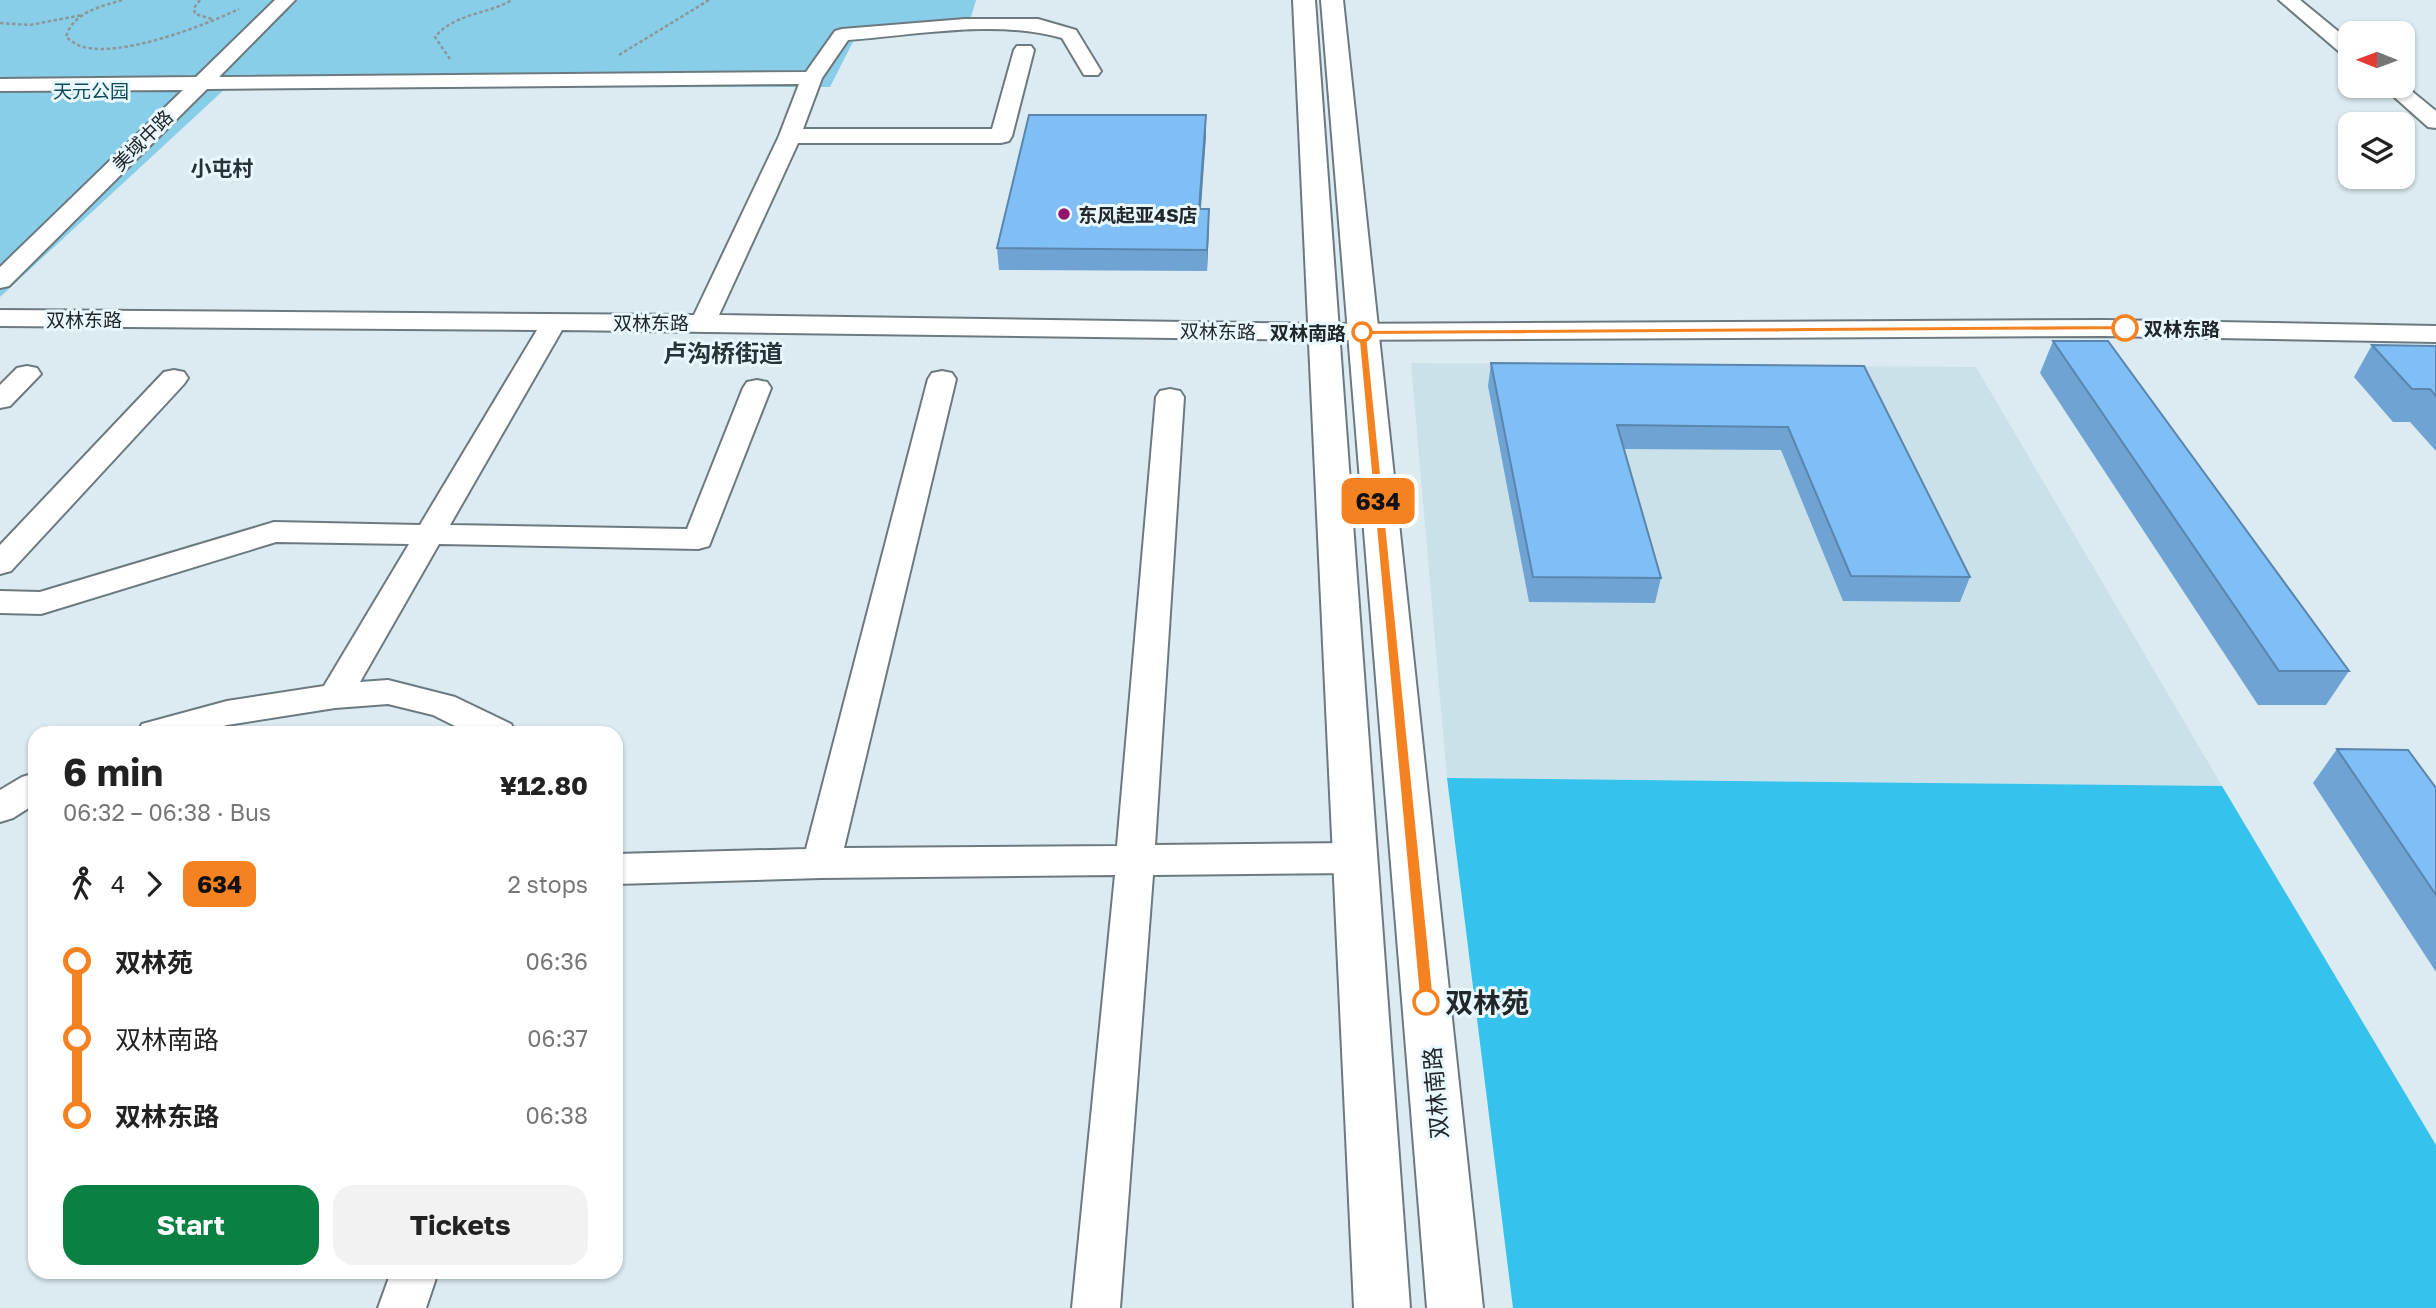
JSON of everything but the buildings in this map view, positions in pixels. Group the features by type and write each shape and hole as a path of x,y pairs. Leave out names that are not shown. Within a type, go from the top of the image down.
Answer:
{"street":[{"name":"美域中路","path":"0,281 286,0"},
{"name":"双林南路","path":"1304,0 1455,1308"},
{"name":"双林南路","path":"1332,0 1356,858 1381,1308"},
{"path":"2288,0 2338,41"},
{"path":"702,323 790,136 812,78 842,35 965,26 1038,25 1069,34 1091,71"},
{"path":"790,136 1001,136 1024,50"},
{"path":"0,86 812,78"},
{"path":"2407,98 2436,122"},
{"name":"双林东路","path":"0,318 702,323 1342,332 2105,328 2436,334"},
{"path":"335,696 432,536 554,322"},
{"path":"0,400 27,374"},
{"path":"0,564 174,378"},
{"path":"821,863 942,379"},
{"path":"0,602 41,603 274,531 698,539 757,388"},
{"path":"1096,1308 1135,859 1170,397"},
{"path":"180,726 228,713 335,696 388,692 443,706 484,726"},
{"path":"0,808 28,790"},
{"path":"623,869 821,863 1356,858"},
{"path":"402,1308 412,1279"}],"path":[{"path":"0,23 30,25 83,15 122,0"},
{"path":"200,0 194,8 195,14 215,19"},
{"path":"428,83 450,59 435,37 440,30 457,19 512,0"},
{"path":"576,82 709,0"},
{"path":"83,15 67,32 66,37 70,43 85,47 110,48 156,39 244,6"}],"shaded area":[{"path":"1411,363 1976,367 2222,786 1447,778"},
{"path":"1447,778 2222,786 2436,1145 2436,1308 1513,1308"}],"green space":[{"name":"天元公园","path":"0,0 976,0 967,31 859,30 830,87 226,88 0,297"}],"bus line":[{"name":"634","path":"1426,1002 1362,332 2125,328"}],"place":[{"name":"东风起亚4S店","path":"1064,214"},
{"name":"双林东路","path":"2125,328"},
{"name":"双林南路","path":"1362,332"},
{"name":"双林苑","path":"1426,1002"}],"district":[{"name":"小屯村","path":"222,168"},
{"name":"卢沟桥街道","path":"723,352"}]}
